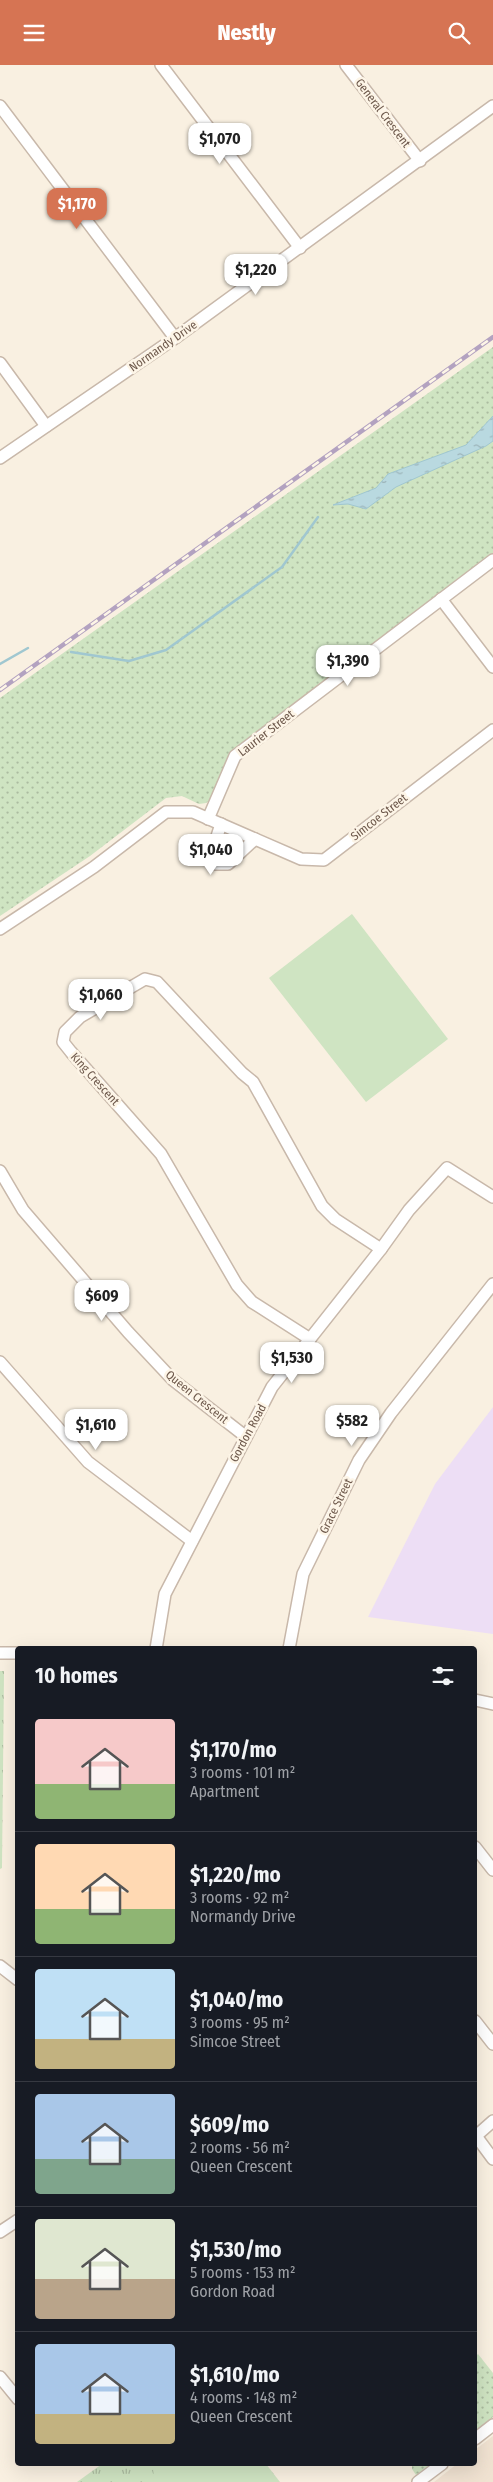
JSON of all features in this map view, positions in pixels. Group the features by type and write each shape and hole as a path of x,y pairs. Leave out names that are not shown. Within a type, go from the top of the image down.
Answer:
{"street":[{"path":"161,65 300,248"},
{"name":"General Crescent","path":"346,65 420,161"},
{"path":"0,106 174,338"},
{"name":"Normandy Drive","path":"0,458 174,338 420,161 493,106"},
{"path":"0,363 46,426"},
{"name":"Laurier Street","path":"208,819 235,756 493,560"},
{"path":"441,599 493,667"},
{"name":"Simcoe Street","path":"0,929 94,867 166,812 193,812 301,859 324,860 493,730"},
{"path":"221,824 211,855 215,864 228,864 255,839"},
{"name":"King Crescent","path":"310,1339 252,1302 237,1285 161,1155 63,1042 65,1032 80,1017 144,979 157,982 242,1073 254,1082 329,1214 381,1249"},
{"name":"Gordon Road","path":"156,1646 165,1594 272,1387 410,1210 447,1169 493,1197"},
{"name":"Queen Crescent","path":"0,1171 23,1210 128,1333 173,1381 246,1436"},
{"name":"Grace Street","path":"290,1646 303,1574 359,1460 391,1413 493,1284"},
{"path":"0,1362 88,1462 192,1541"},
{"path":"0,1653 15,1653"},
{"path":"477,1700 493,1704"},
{"path":"477,1850 493,1871"},
{"path":"0,1966 15,1977"},
{"path":"477,2024 493,2044"},
{"path":"477,2135 493,2121"},
{"path":"477,2137 493,2159"},
{"path":"0,2232 15,2222"},
{"path":"0,2377 15,2395"},
{"path":"477,2437 493,2425"},
{"path":"418,2482 439,2466"}],"shaded area":[{"path":"493,1407 493,1634 368,1617 435,1484"},
{"path":"493,2436 493,2482 434,2482 454,2466 477,2466 477,2448"}],"green space":[{"path":"493,347 493,555 266,725 235,752 211,799 206,803 199,804 182,796 166,798 90,856 0,916 0,698"},
{"path":"352,914 448,1039 366,1102 269,978"},
{"path":"0,1671 4,1671 2,1868 0,1869"},
{"path":"477,2355 493,2373 493,2417 477,2429"},
{"path":"99,2466 268,2466 280,2482 77,2482"},
{"path":"153,2466 260,2466 263,2482 154,2482"},
{"path":"412,2466 428,2466 416,2475"}],"water":[{"path":"493,416 493,441 486,446 396,487 366,509 348,504 333,505 376,488 388,474 466,445"}],"waterway":[{"path":"71,652 129,661 166,650 282,567 318,517"},
{"path":"0,664 28,648"}],"railway":[{"path":"0,690 493,337"}]}
